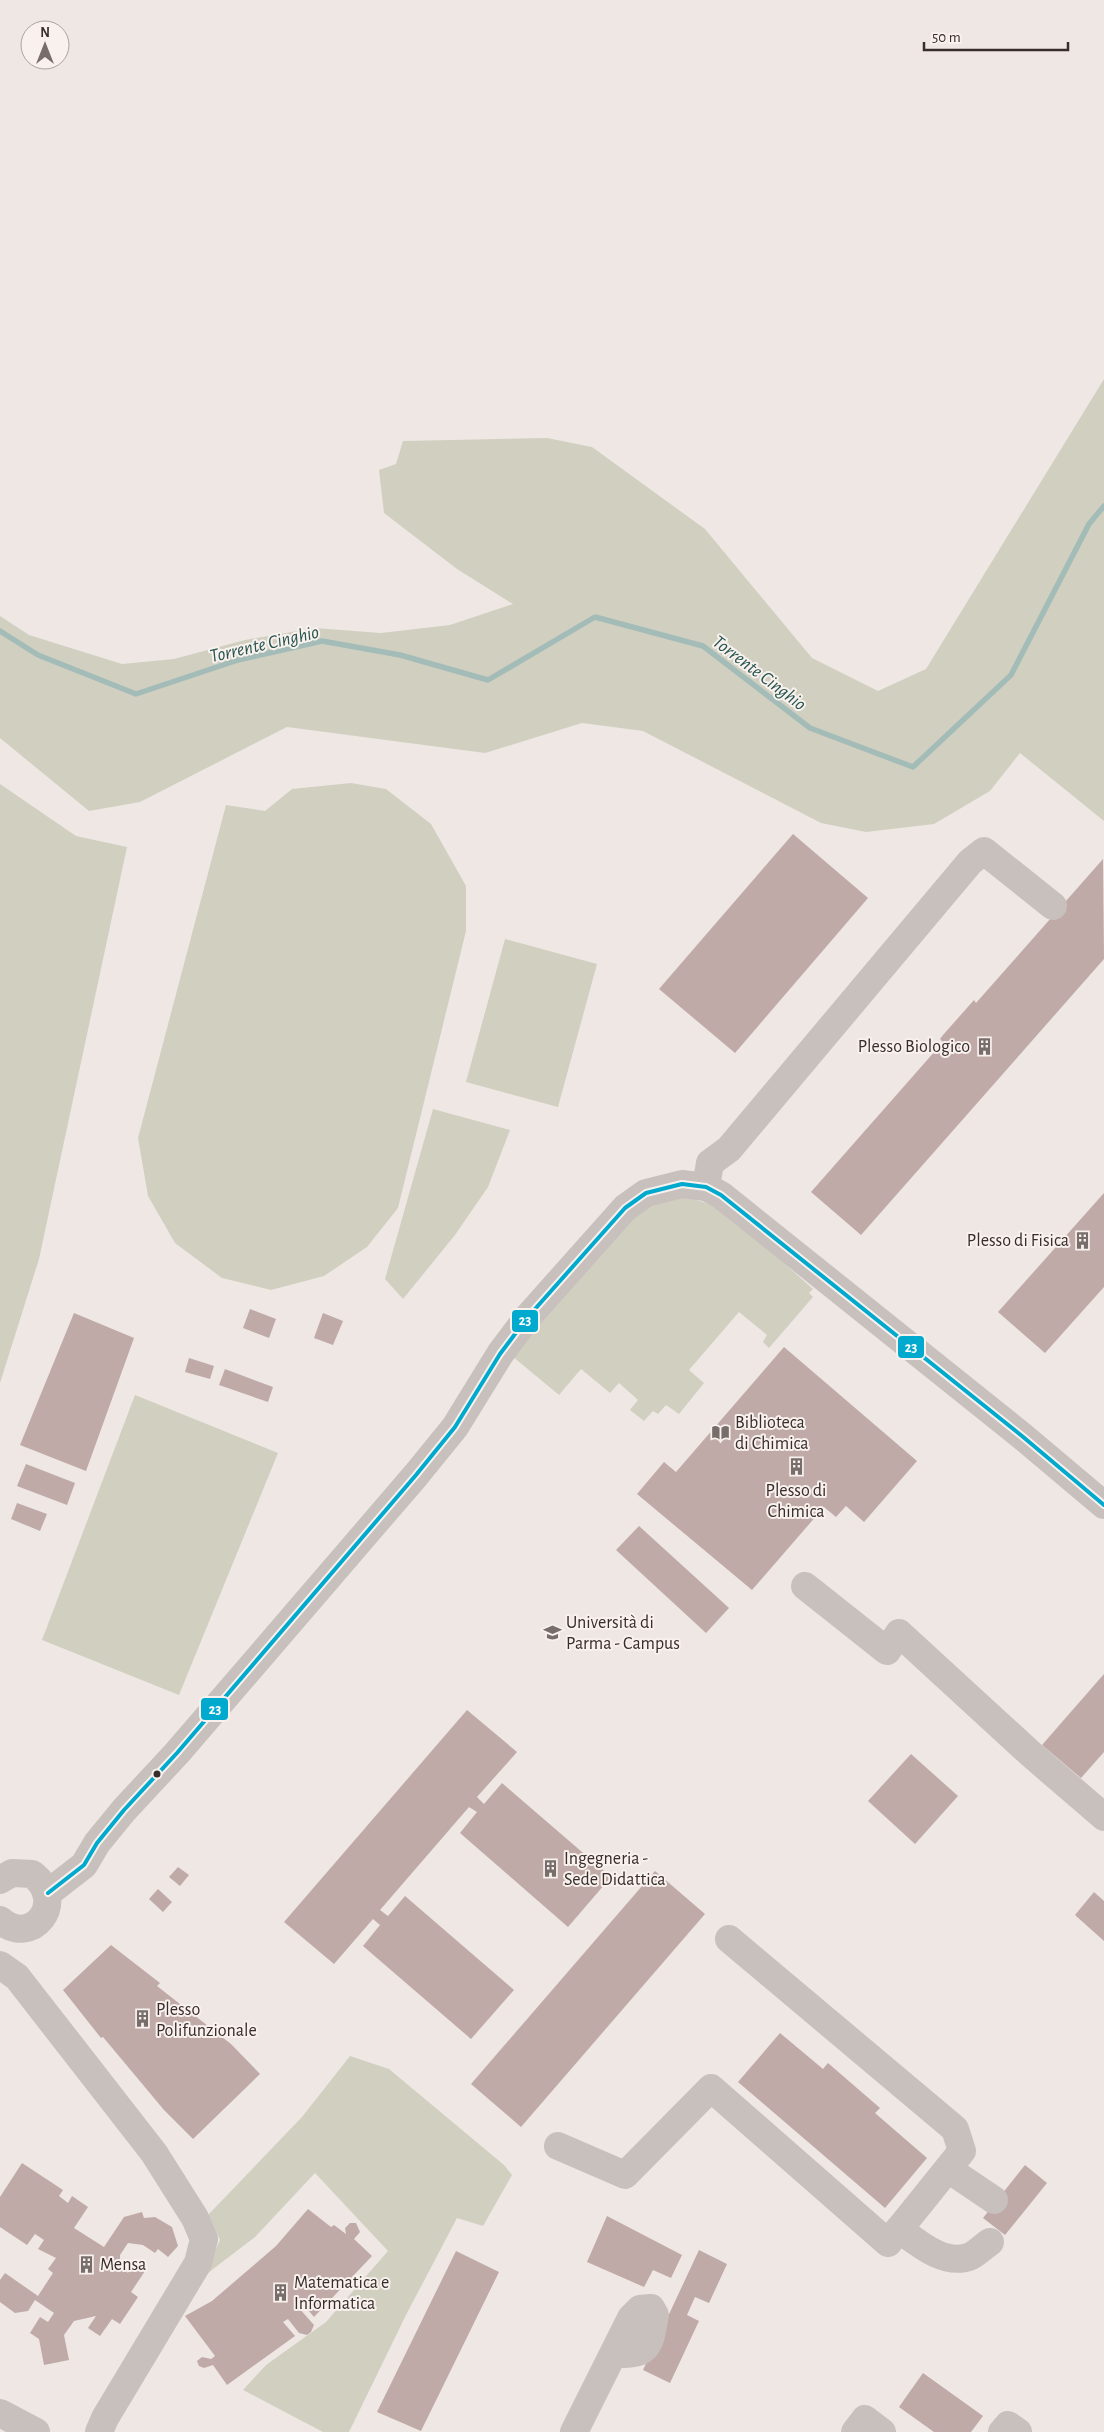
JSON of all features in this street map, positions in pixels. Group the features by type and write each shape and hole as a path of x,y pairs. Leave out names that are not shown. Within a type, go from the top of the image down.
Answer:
{"street":[{"path":"706,1186 710,1163 729,1148 984,851 1053,906"},
{"path":"18,1877 84,1865 97,1844 416,1475 454,1427 500,1354 527,1318 625,1208 646,1193 682,1184 706,1186 721,1195 1022,1436 1104,1505"},
{"path":"805,1586 887,1651 900,1632 1032,1755 1103,1813"},
{"path":"0,1951 10,1924 37,1923 43,1917 48,1901 18,1877"},
{"path":"558,2146 625,2175 711,2088 888,2243 962,2151 955,2129 729,1939"},
{"path":"0,1965 17,1977 154,2153 195,2218 204,2239 198,2263 130,2375 99,2432"},
{"path":"948,2169 994,2200"},
{"path":"899,2229 927,2251 956,2259 970,2256 990,2242"},
{"path":"574,2432 614,2354"},
{"path":"0,2413 36,2432"},
{"path":"855,2432 865,2419 882,2432"},
{"path":"1002,2432 1008,2425 1018,2432"}],"shaded area":[{"path":"1104,379 1104,821 1020,753 990,791 934,824 866,832 821,823 643,731 582,723 485,753 287,727 140,802 89,811 0,738 0,616 29,635 122,664 174,659 245,640 315,628 381,633 450,625 513,604 457,569 384,513 379,470 396,464 403,441 547,438 592,447 705,529 812,658 878,691 926,669"},
{"path":"351,783 386,789 431,824 466,886 466,931 398,1208 367,1247 324,1276 271,1290 222,1278 175,1243 148,1196 138,1138 226,805 265,811 292,789"},
{"path":"0,784 76,836 127,847 39,1259 0,1383"},
{"path":"505,939 597,964 558,1107 466,1082"},
{"path":"433,1109 510,1130 488,1187 455,1235 403,1299 385,1279"},
{"path":"684,1196 722,1208 813,1289 809,1293 813,1297 769,1348 763,1342 767,1335 739,1312 689,1370 704,1383 679,1414 666,1405 658,1414 653,1411 644,1421 630,1410 638,1400 619,1383 610,1393 581,1369 559,1395 512,1356 644,1205"},
{"path":"135,1395 278,1453 179,1695 42,1640"},
{"path":"350,2056 389,2069 504,2165 512,2175 483,2226 457,2218 406,2315 349,2432 323,2432 243,2390 266,2365 326,2322 388,2251 315,2173 255,2237 204,2276 220,2240 208,2215 302,2117"}],"building":[{"path":"793,834 868,898 735,1053 659,989"},
{"name":"Plesso Biologico","path":"1103,859 1104,959 861,1235 811,1192 943,1042 940,1039 943,1035 974,1000 976,1003"},
{"name":"Plesso di Fisica","path":"1104,1193 1104,1287 1045,1353 998,1312"},
{"path":"250,1309 276,1319 269,1338 243,1328"},
{"path":"74,1313 134,1338 86,1471 20,1445"},
{"path":"323,1313 343,1321 333,1345 314,1338"},
{"name":"Plesso di Chimica","path":"784,1347 917,1461 864,1522 846,1506 836,1517 824,1507 752,1590 637,1494 664,1462 676,1472"},
{"path":"189,1358 214,1366 210,1379 185,1372"},
{"path":"225,1369 273,1387 268,1402 219,1385"},
{"path":"26,1464 75,1483 67,1505 17,1486"},
{"path":"17,1503 47,1514 40,1531 11,1519"},
{"path":"639,1526 729,1608 706,1633 616,1550"},
{"path":"1104,1674 1104,1752 1081,1778 1042,1745"},
{"name":"Ingegneria - Sede Didattica","path":"467,1710 517,1752 477,1797 484,1804 502,1783 611,1877 568,1927 460,1833 477,1812 469,1807 380,1910 388,1916 405,1896 514,1990 471,2039 363,1946 380,1925 373,1919 334,1964 284,1922"},
{"path":"911,1754 958,1796 915,1844 868,1801"},
{"path":"178,1867 189,1875 180,1886 169,1877"},
{"path":"655,1871 705,1914 521,2127 471,2084"},
{"path":"158,1889 172,1902 163,1912 149,1899"},
{"path":"1094,1892 1104,1901 1104,1941 1075,1915"},
{"name":"Plesso Polifunzionale","path":"111,1945 160,1983 157,1986 231,2044 260,2074 193,2139 164,2110 103,2037 101,2038 63,1990"},
{"path":"780,2033 823,2069 828,2063 880,2108 875,2113 927,2158 885,2208 738,2082"},
{"name":"Mensa","path":"22,2163 63,2190 59,2196 68,2203 72,2196 88,2207 74,2228 104,2247 124,2217 142,2212 144,2218 155,2217 172,2227 178,2246 168,2257 158,2249 155,2253 143,2245 128,2243 120,2255 120,2265 128,2273 133,2262 145,2271 131,2292 138,2297 120,2324 112,2319 100,2336 88,2328 96,2316 74,2321 64,2335 69,2360 44,2365 39,2339 30,2333 40,2317 48,2322 54,2313 35,2300 28,2311 15,2313 0,2302 0,2280 5,2273 38,2296 53,2273 48,2269 56,2258 38,2249 44,2240 35,2234 27,2245 0,2227 0,2197"},
{"path":"1025,2165 1047,2183 1005,2235 983,2218"},
{"name":"Matematica e Informatica","path":"308,2209 331,2227 334,2225 346,2234 345,2228 350,2223 356,2223 360,2232 354,2239 372,2256 314,2317 303,2304 298,2307 314,2325 311,2332 307,2335 299,2333 288,2319 283,2322 295,2336 227,2385 213,2365 204,2368 199,2366 197,2361 202,2357 211,2359 215,2356 185,2316 212,2301 276,2246"},
{"path":"607,2216 682,2255 671,2278 653,2270 644,2287 587,2262"},
{"path":"699,2250 727,2264 709,2303 695,2297 687,2315 699,2321 670,2383 643,2370"},
{"path":"456,2251 499,2272 421,2431 377,2412"},
{"path":"923,2373 983,2416 971,2432 934,2432 899,2407"}],"waterway":[{"name":"Torrente Cinghio","path":"0,631 38,655 136,694 238,660 322,641 400,655 488,680 595,617 703,646 810,728 913,767 1011,675 1089,524 1104,506"}],"transit line":[{"name":"23","path":"48,1893 84,1865 97,1843 124,1810 177,1753 416,1475 455,1427 500,1354 527,1318 625,1208 646,1193 682,1184 706,1187 721,1195 1022,1436 1104,1505"}],"place":[{"name":"Plesso Biologico","path":"984,1046"},
{"name":"Plesso di Fisica","path":"1083,1240"},
{"name":"Biblioteca di Chimica","path":"721,1432"},
{"name":"Plesso di Chimica","path":"796,1467"},
{"name":"Università di Parma - Campus","path":"552,1632"},
{"name":"Ingegneria - Sede Didattica","path":"550,1868"},
{"name":"Plesso Polifunzionale","path":"142,2019"},
{"name":"Mensa","path":"86,2264"},
{"name":"Matematica e Informatica","path":"280,2292"}]}
